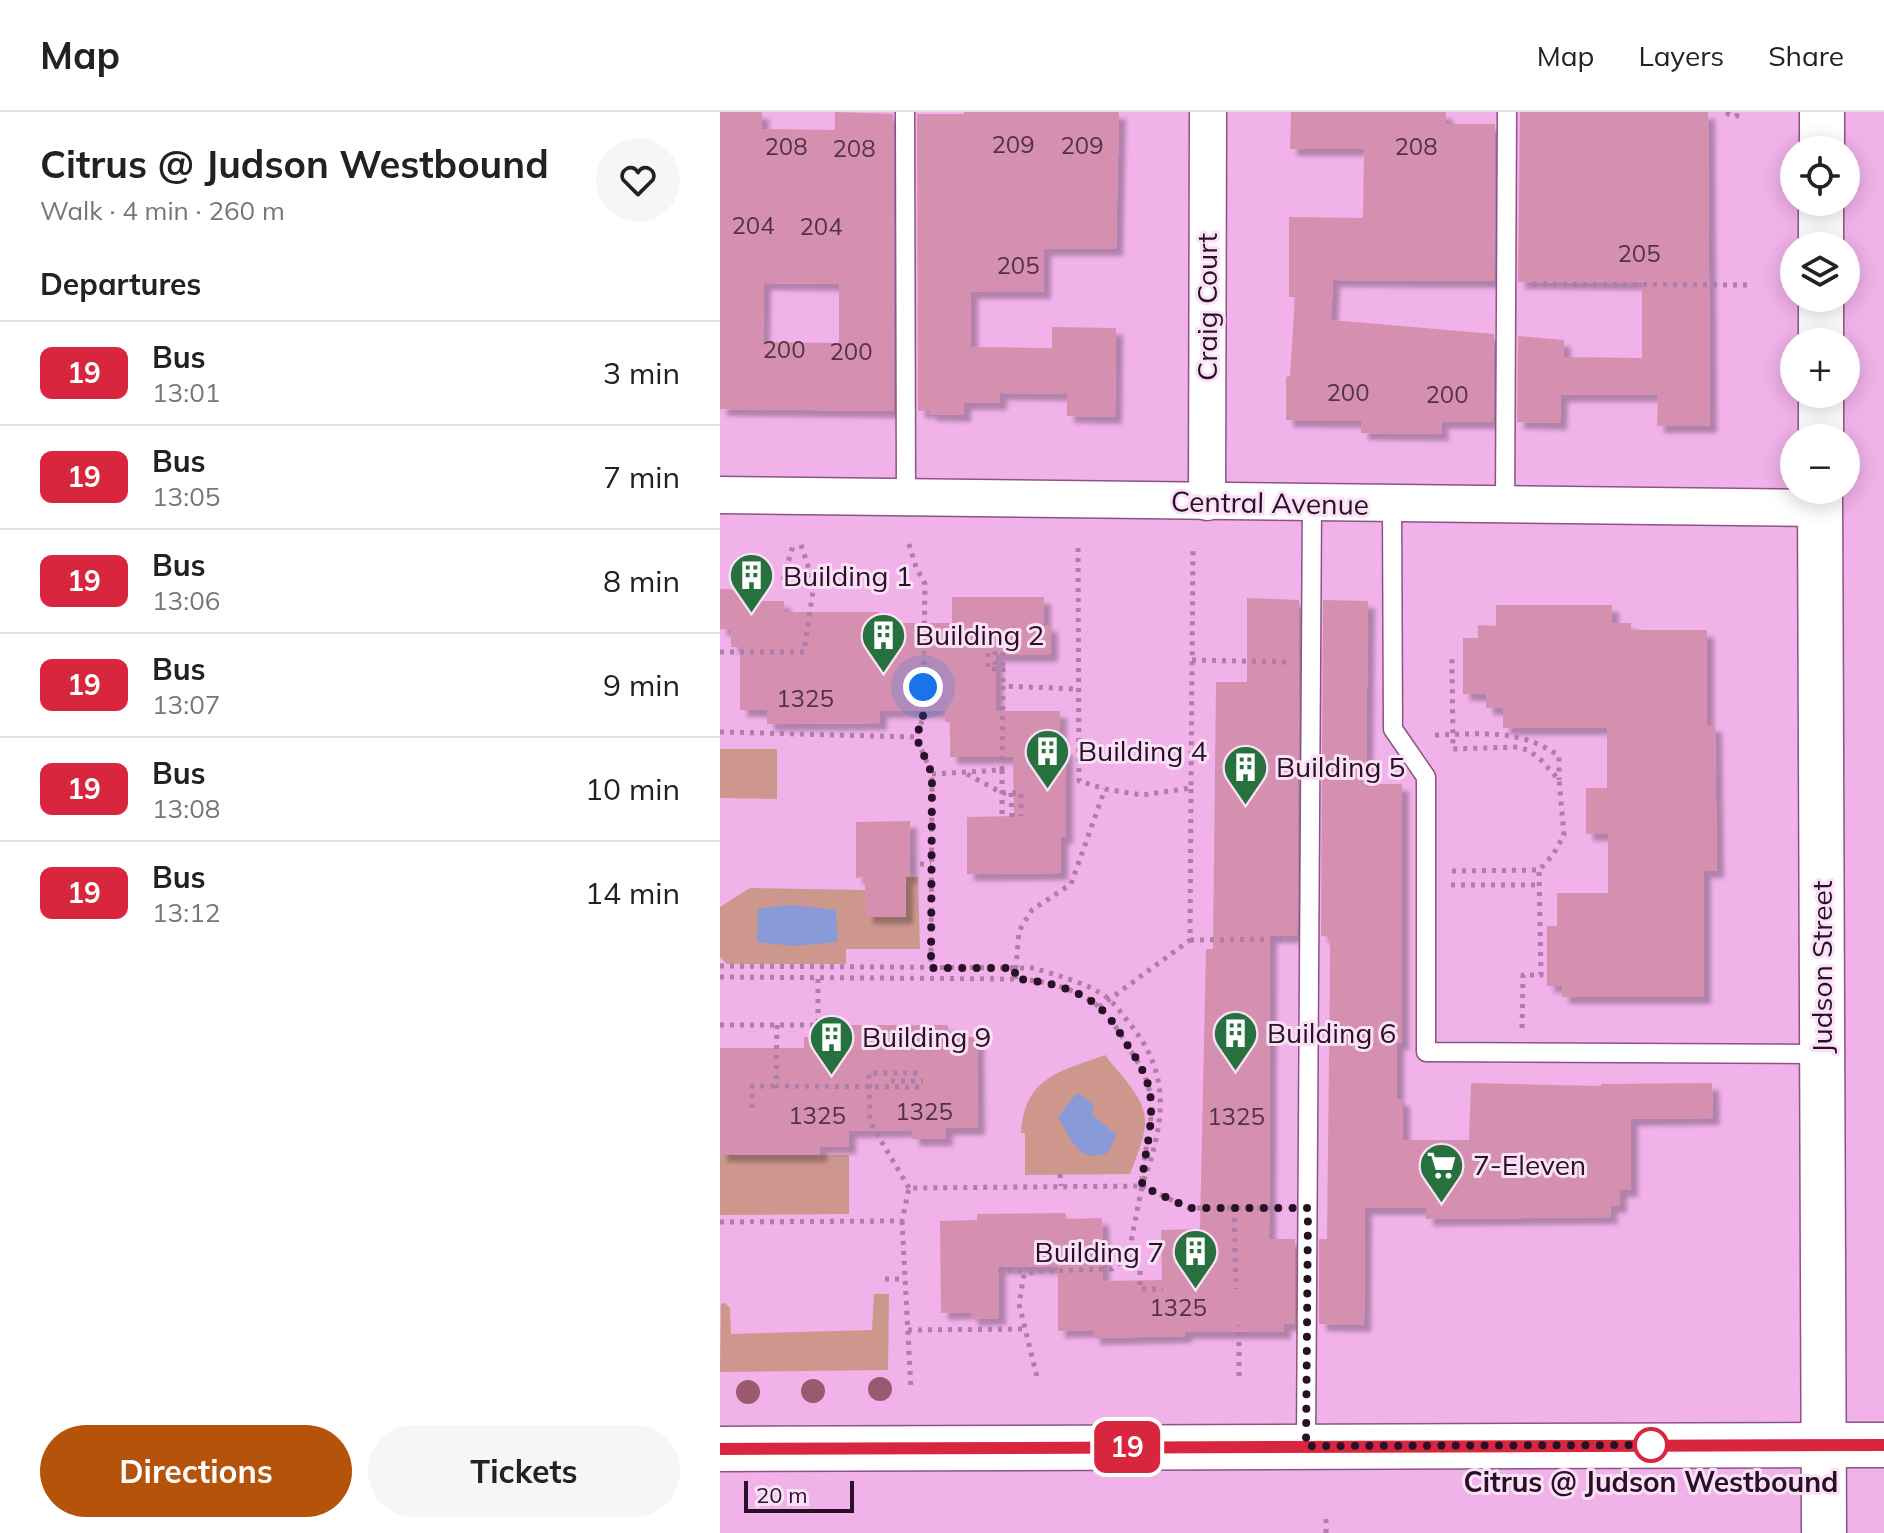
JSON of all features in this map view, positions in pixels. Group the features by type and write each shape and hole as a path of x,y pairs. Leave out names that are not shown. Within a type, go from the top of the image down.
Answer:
{"main road":[{"path":"1822,112 1822,136"},
{"name":"Judson Street","path":"1820,504 1824,1533"},
{"path":"720,1449 1884,1445"}],"street":[{"name":"Craig Court","path":"1207,502 1208,112"},
{"name":"Central Avenue","path":"720,495 1505,505 1780,500"}],"lane":[{"path":"905,112 906,497"},
{"path":"1505,505 1507,112"},
{"path":"1306,1446 1312,503"},
{"path":"1392,504 1393,729 1426,777 1426,1052 1822,1054"}],"path":[{"path":"1728,112 1737,116 1737,112"},
{"path":"1506,284 1752,285"},
{"path":"720,652 804,652 814,584 797,542 783,580"},
{"path":"909,544 925,584 923,718 916,737 932,774 931,968"},
{"path":"1078,548 1079,781 1142,795 1191,788"},
{"path":"1190,940 1193,550"},
{"path":"991,652 988,669 1003,669"},
{"path":"1002,816 1003,652"},
{"path":"1452,658 1453,749 1515,747 1528,750 1559,780"},
{"path":"1192,660 1311,662"},
{"path":"1003,686 1078,689"},
{"path":"720,732 916,737"},
{"path":"1435,735 1513,735 1529,738 1559,756 1564,835 1553,855 1539,870 1541,975 1523,975 1523,996"},
{"path":"932,774 1002,770"},
{"path":"966,773 1002,793 1021,793 1021,816"},
{"path":"1015,979 1019,931 1032,910 1071,884 1105,789"},
{"path":"1011,793 1012,818"},
{"path":"910,864 931,864"},
{"path":"1449,871 1539,870"},
{"path":"1449,885 1539,885"},
{"path":"1099,1007 1190,940 1310,938"},
{"path":"720,966 1034,968 1070,979 1108,998 1139,1035 1156,1067 1162,1103 1156,1146 1142,1186 1128,1257 1112,1269 1024,1274 1018,1270 998,1270"},
{"path":"720,977 1015,979 1037,980 1061,987 1099,1007 1116,1026 1144,1071 1150,1090 1150,1130 1142,1186"},
{"path":"720,1025 818,1025 818,978"},
{"path":"776,1086 777,1025"},
{"path":"911,1390 902,1221 909,1188 870,1122 869,1073 922,1073"},
{"path":"891,1073 891,1084"},
{"path":"752,1108 752,1086 869,1088 922,1084"},
{"path":"1060,1174 1061,1186"},
{"path":"909,1188 1142,1186 1189,1208 1308,1208"},
{"path":"1234,1208 1236,1289"},
{"path":"720,1222 902,1221"},
{"path":"1128,1257 1140,1266 1140,1289 1163,1289"},
{"path":"1024,1274 1019,1304 1037,1377"},
{"path":"885,1279 905,1279"},
{"path":"1239,1325 1239,1376"},
{"path":"908,1330 1025,1329"},
{"path":"1326,1514 1326,1533"}],"shaded area":[{"path":"720,749 777,749 777,799 720,798"},
{"path":"866,877 918,877 920,949 846,949 846,964 727,964 720,957 720,907 750,888 865,890"},
{"path":"1105,1055 1135,1093 1144,1110 1144,1133 1130,1174 1025,1175 1025,1133 1021,1133 1029,1099 1037,1088 1060,1072"},
{"path":"720,1155 849,1155 849,1214 720,1215"},
{"path":"874,1294 889,1294 888,1370 720,1372 721,1304 725,1303 730,1308 731,1334 872,1330"}],"water":[{"path":"791,905 836,910 837,942 793,946 757,942 758,909"},
{"path":"1077,1093 1094,1105 1092,1115 1116,1134 1109,1152 1099,1155 1083,1153 1058,1117"}],"building":[{"path":"720,112 762,112 762,129 835,130 835,112 893,114 894,411 720,409","holes":["764,283 839,284 839,343 763,342"]},
{"path":"1119,112 1116,249 1044,249 1044,292 971,292 971,347 1052,348 1052,327 1116,328 1115,417 1067,416 1067,394 1000,393 1000,403 964,403 964,415 918,411 917,114"},
{"path":"1291,112 1446,112 1446,124 1495,124 1494,281 1333,280 1331,320 1494,334 1493,422 1441,422 1442,434 1361,433 1361,421 1286,420 1286,377 1290,376 1295,297 1289,297 1289,217 1363,218 1364,149 1290,149"},
{"path":"1520,112 1708,112 1710,426 1657,426 1658,395 1561,395 1560,423 1517,422 1518,336 1564,340 1563,357 1642,358 1642,283 1518,282"},
{"path":"720,589 753,590 753,601 784,601 784,612 879,612 879,623 952,623 952,597 1044,597 1044,625 1051,625 1051,655 996,655 996,711 1060,711 1060,748 1066,748 1066,837 1061,837 1061,873 967,874 967,817 1014,816 1013,757 950,757 950,722 945,722 945,711 880,711 880,723 767,724 767,710 740,710 740,647 731,647 731,630 720,629"},
{"path":"1247,598 1299,600 1297,936 1270,936 1269,1239 1295,1239 1295,1324 1284,1324 1284,1332 1185,1332 1185,1336 1093,1338 1093,1330 1058,1331 1058,1267 999,1267 999,1318 971,1319 971,1312 941,1313 940,1221 977,1220 977,1214 1066,1213 1066,1219 1102,1218 1103,1281 1162,1280 1161,1230 1200,1229 1206,949 1213,949 1216,682 1247,682"},
{"path":"1323,600 1368,601 1366,784 1402,784 1402,1043 1397,1043 1397,1099 1403,1099 1403,1140 1469,1140 1471,1083 1601,1086 1712,1083 1713,1118 1631,1119 1631,1190 1620,1190 1620,1206 1610,1206 1611,1217 1426,1219 1426,1208 1365,1208 1364,1325 1319,1324 1319,1239 1327,1239 1330,971 1330,937 1321,936"},
{"path":"1496,605 1612,605 1612,623 1631,623 1631,630 1707,630 1707,725 1715,725 1717,871 1704,871 1704,997 1562,997 1562,986 1547,986 1547,926 1557,926 1557,893 1608,893 1608,834 1586,834 1586,788 1607,788 1607,728 1503,728 1503,708 1486,708 1486,694 1463,694 1463,638 1478,638 1478,625 1496,626"},
{"path":"910,821 906,917 866,917 865,877 856,878 856,822"},
{"path":"833,1025 948,1025 948,1037 977,1037 978,1128 946,1128 946,1139 912,1139 912,1130 849,1131 849,1147 820,1147 820,1155 720,1155 720,1048 804,1048 804,1037 833,1037"}],"bus line":[{"name":"19","path":"720,1449 1884,1445"}],"place":[{"name":"Building 1","path":"752,615"},
{"name":"Building 2","path":"884,674"},
{"name":"Building 4","path":"1047,790"},
{"name":"Building 5","path":"1245,806"},
{"name":"Building 6","path":"1236,1072"},
{"name":"Building 9","path":"831,1076"},
{"name":"7-Eleven","path":"1442,1204"},
{"name":"Building 7","path":"1195,1291"},
{"name":"Citrus @ Judson Westbound","path":"1651,1445"}],"route":[{"path":"923,687 923,718 916,737 932,774 931,968 1015,968 1015,979 1037,980 1061,987 1099,1007 1116,1026 1144,1071 1150,1090 1150,1130 1142,1186 1189,1208 1308,1208 1306,1446 1651,1445"}]}
